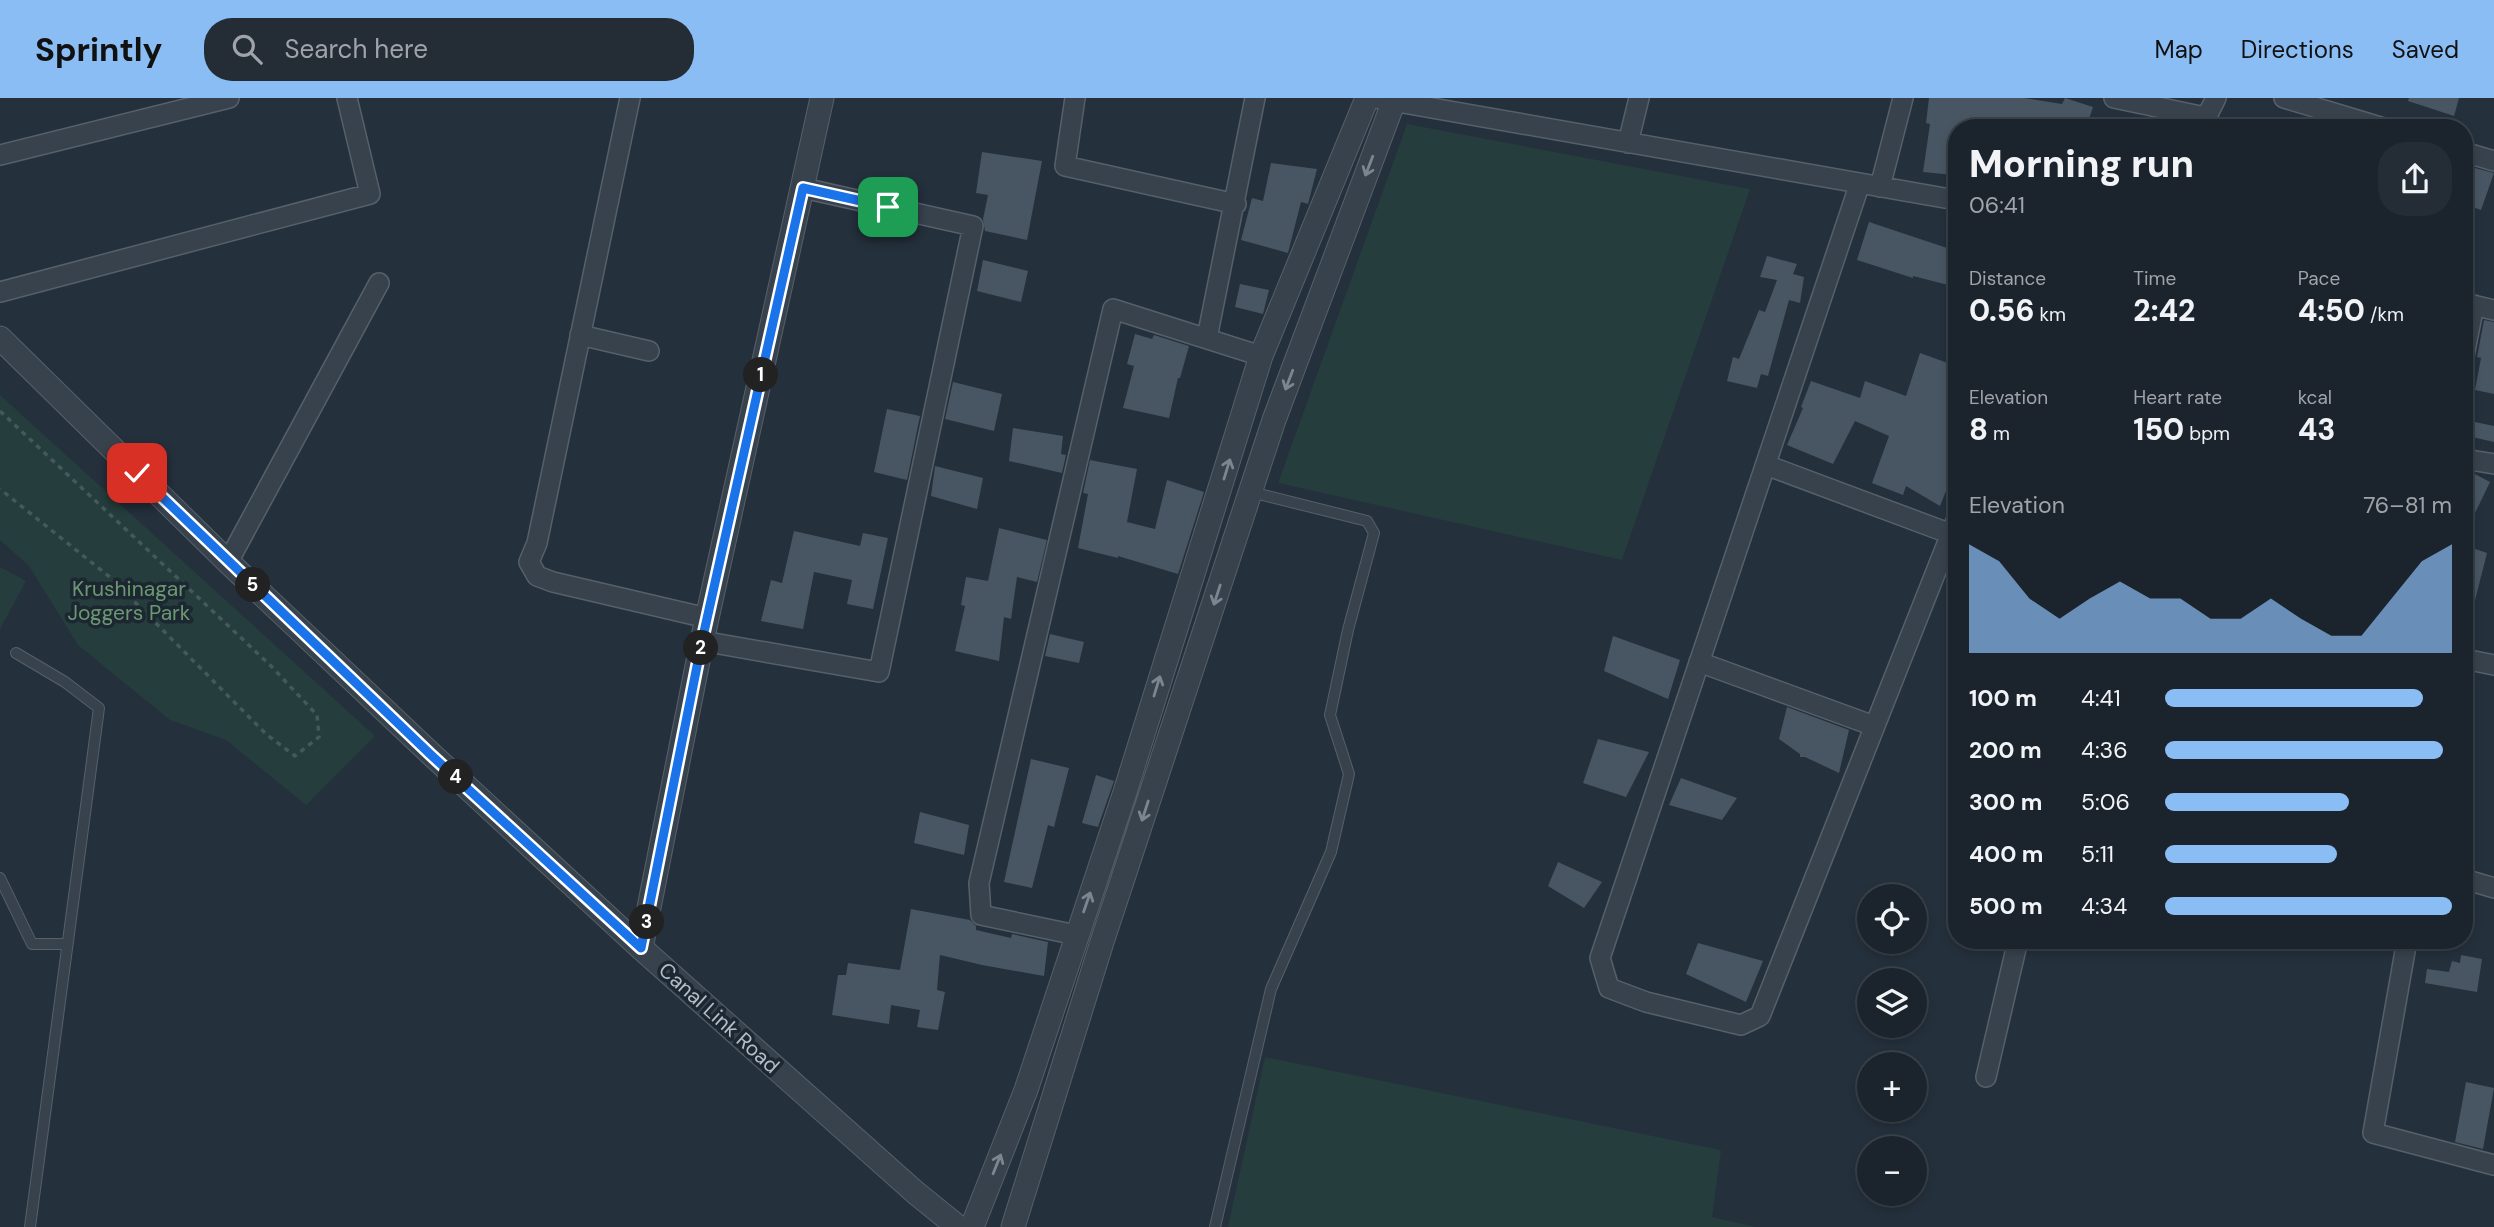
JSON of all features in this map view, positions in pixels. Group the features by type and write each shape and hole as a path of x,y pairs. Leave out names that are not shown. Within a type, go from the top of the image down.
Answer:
{"street":[{"path":"0,155 229,98"},
{"path":"0,292 370,194 347,98"},
{"path":"629,98 537,543 529,562 537,576 553,583 707,618"},
{"path":"641,948 702,641 822,98"},
{"path":"1075,98 1065,166 1236,204"},
{"path":"1207,338 1236,204 1255,98"},
{"path":"972,1227 1026,1090 1125,792 1261,356 1367,98"},
{"path":"1628,143 1639,98"},
{"path":"1880,187 1903,98"},
{"path":"2114,98 2189,119"},
{"path":"2205,119 2216,98"},
{"path":"2284,98 2354,119"},
{"path":"1013,1227 1102,942 1274,421 1388,100 1948,199"},
{"path":"2473,155 2494,161"},
{"path":"1860,183 1600,958 1609,988 1646,1002 1741,1025 1760,1016 1948,542"},
{"path":"702,641 879,672 973,226 803,188"},
{"path":"228,562 379,283"},
{"path":"2473,305 2494,310"},
{"path":"1076,935 981,915 979,883 1112,309 1261,356"},
{"path":"580,335 649,351"},
{"name":"Canal Link Road","path":"0,338 228,562 430,754 641,948 957,1227"},
{"path":"2473,460 2494,464"},
{"path":"1766,465 1948,525"},
{"path":"2473,661 2494,665"},
{"path":"1699,662 1874,726"},
{"path":"2473,882 2494,888"},
{"path":"1986,1077 2016,949"},
{"path":"2405,949 2373,1133 2494,1165"}],"lane":[{"path":"1215,1227 1271,989 1331,852 1349,774 1330,715 1348,629 1374,533 1367,521 1251,492"},
{"path":"16,653 65,682 99,708 30,1227"},
{"path":"0,878 32,944 67,944"}],"path":[{"path":"0,411 271,666 317,715 319,737 295,756 266,734 111,578 0,489"}],"green space":[{"path":"1407,124 1750,189 1622,560 1278,483"},
{"name":"Krushinagar Joggers Park","path":"0,395 375,736 306,805 226,740 170,720 78,645 29,566 0,540"},
{"path":"0,567 26,581 0,629"},
{"path":"1265,1057 1721,1150 1712,1217 1756,1227 1228,1227"}],"building":[{"path":"1929,98 2024,98 2062,104 2065,98 2093,107 2089,119 1948,119 1948,174 1923,172 1930,124 1926,123"},
{"path":"2409,98 2459,98 2454,116 2408,101"},
{"path":"982,152 1042,161 1027,240 985,231 983,219 988,195 976,193"},
{"path":"1271,163 1317,169 1308,204 1301,202 1288,253 1241,240 1252,198 1263,201"},
{"path":"2473,168 2494,173 2481,210 2473,207"},
{"path":"1869,222 1948,248 1948,285 1913,278 1857,260"},
{"path":"1767,256 1797,264 1793,274 1804,277 1800,303 1789,300 1768,376 1761,374 1757,388 1727,381 1733,357 1739,359 1759,310 1765,312 1777,280 1760,277"},
{"path":"983,260 1028,271 1021,302 977,291"},
{"path":"1240,284 1269,290 1263,314 1235,307"},
{"path":"2484,320 2494,322 2494,394 2475,390 2481,358 2477,357"},
{"path":"1135,334 1152,339 1154,335 1189,346 1169,418 1123,408 1134,366 1127,364"},
{"path":"1920,353 1948,363 1948,486 1940,506 1906,486 1903,495 1872,483 1889,436 1855,421 1833,464 1787,445 1811,381 1860,398 1865,381 1906,396"},
{"path":"953,382 1002,394 994,431 945,419"},
{"path":"887,409 920,416 907,480 874,472"},
{"path":"2475,422 2494,426 2494,442 2473,437"},
{"path":"1013,428 1063,436 1061,454 1066,455 1062,473 1009,461"},
{"path":"1090,460 1137,469 1127,522 1155,529 1167,480 1204,492 1178,574 1118,556 1078,548 1088,494 1083,493"},
{"path":"935,466 983,478 977,509 931,496"},
{"path":"2473,473 2490,482 2473,517"},
{"path":"999,528 1047,540 1037,582 1017,577 1011,619 1004,617 999,661 955,651 965,606 961,605 966,577 988,581"},
{"path":"794,531 860,546 863,533 888,538 873,609 847,604 852,580 814,572 803,629 761,621 771,580 782,583"},
{"path":"2473,548 2487,553 2473,608"},
{"path":"1050,634 1084,642 1079,663 1045,656"},
{"path":"1613,636 1680,660 1668,699 1604,671"},
{"path":"1787,707 1849,730 1839,773 1800,757 1800,754 1779,739"},
{"path":"1598,739 1649,752 1626,797 1583,783"},
{"path":"1031,759 1069,768 1054,827 1048,825 1032,888 1004,882"},
{"path":"1096,775 1114,781 1098,827 1082,823"},
{"path":"1681,778 1737,798 1722,820 1669,805"},
{"path":"920,812 969,825 964,855 914,843"},
{"path":"1558,862 1602,882 1584,908 1548,886"},
{"path":"911,909 970,920 976,930 1011,938 1012,934 1048,942 1044,976 940,955 937,990 945,992 938,1030 917,1027 920,1010 891,1005 889,1024 832,1015 838,975 846,975 848,963 900,970"},
{"path":"1698,943 1763,961 1746,1002 1686,974"},
{"path":"2461,955 2482,959 2477,992 2425,983 2427,969 2449,972 2452,961 2460,963"},
{"path":"2466,1082 2494,1088 2483,1149 2455,1142"}],"route":[{"path":"137,473 430,754 641,948 702,641 803,188 888,207"}]}
